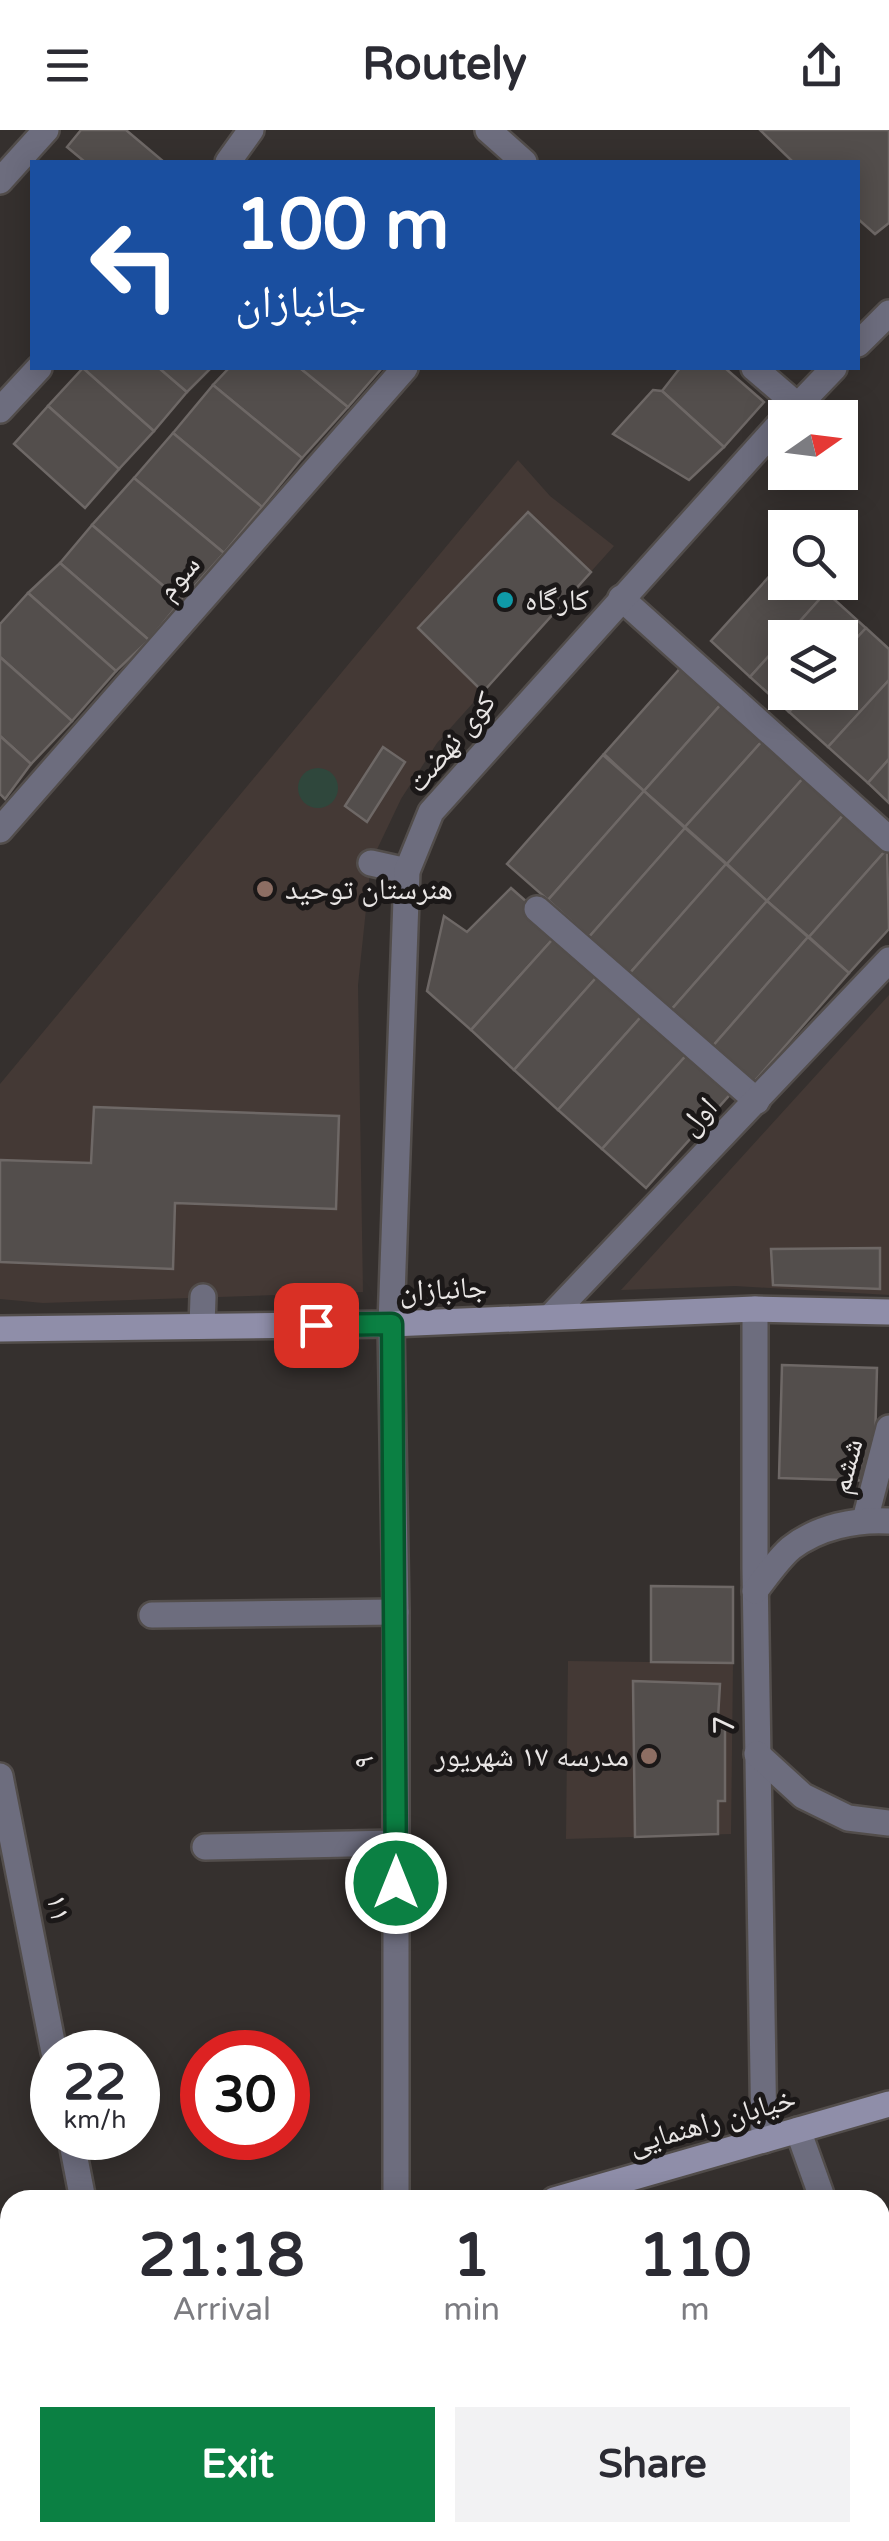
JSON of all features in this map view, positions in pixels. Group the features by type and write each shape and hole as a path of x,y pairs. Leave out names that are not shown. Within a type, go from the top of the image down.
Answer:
{"main road":[{"name":"جانبازان","path":"0,1328 392,1324 755,1309 889,1312"},
{"name":"خیابان راهنمایی","path":"589,2190 889,2104"}],"street":[{"path":"0,181 46,130"},
{"path":"229,160 251,130"},
{"path":"488,130 522,160"},
{"path":"860,342 889,313"},
{"path":"0,410 37,370"},
{"name":"سوم","path":"0,830 404,370"},
{"path":"756,370 778,400"},
{"name":"کوی نهضت","path":"803,400 832,370"},
{"name":"کوی نهضت","path":"392,1324 407,871 430,812 768,437"},
{"path":"621,598 889,839"},
{"path":"371,862 407,871"},
{"path":"537,909 757,1101"},
{"name":"اول","path":"552,1315 889,960"},
{"path":"202,1326 203,1298"},
{"name":"7","path":"755,1309 755,1591 764,2140"},
{"name":"۹","path":"392,1324 396,2190"},
{"name":"ششم","path":"877,1520 889,1428"},
{"path":"755,1591 791,1548 826,1529 877,1520"},
{"path":"152,1615 396,1612"},
{"path":"758,1754 803,1796 848,1818 889,1822"},
{"name":"۱۱","path":"0,1776 50,2030"},
{"path":"204,1847 396,1843"},
{"path":"798,2130 819,2190"},
{"path":"75,2160 81,2190"}],"shaded area":[{"name":"هنرستان توحید","path":"518,460 550,496 614,546 437,743 401,799 371,862 358,985 363,1292 43,1303 0,1299 0,1084"},
{"path":"889,995 889,1295 735,1286 621,1290"},
{"name":"مدرسه ۱۷ شهریور","path":"568,1661 733,1663 731,1834 566,1839"}],"green space":[{"path":"318,768 332,774 338,788 332,802 318,808 304,802 298,788 304,774"}],"building":[{"path":"81,130 126,130 162,160 83,160 67,147"},
{"path":"760,130 889,130 889,223 875,234 860,221 860,160 791,160"},
{"path":"85,370 154,431 119,469 48,406"},
{"path":"85,370 161,370 187,392 154,431"},
{"path":"161,370 209,370 187,392"},
{"path":"227,370 302,370 348,407 302,458 213,385"},
{"path":"302,370 380,370 348,407"},
{"path":"678,370 727,370 764,402 724,447 662,391"},
{"path":"213,385 302,458 262,507 173,433"},
{"path":"653,390 662,391 724,447 689,480 613,434"},
{"path":"48,406 119,469 85,508 14,444"},
{"path":"173,433 262,507 224,553 134,478"},
{"path":"134,478 224,553 181,601 92,525"},
{"name":"کارگاه","path":"528,512 591,572 483,692 418,628"},
{"path":"92,525 181,601 149,640 60,563"},
{"path":"60,563 149,640 116,671 28,593"},
{"path":"768,578 768,600 819,600 801,620 768,620 768,657 750,677 711,641"},
{"path":"28,593 116,671 72,721 0,657 0,624"},
{"path":"819,600 835,600 857,620 801,620"},
{"path":"858,621 866,628 858,637"},
{"path":"866,628 889,649 889,680 828,747 789,712 858,710 858,637"},
{"path":"0,657 72,721 31,764 0,736"},
{"path":"768,657 768,693 750,677"},
{"path":"683,665 723,702 644,791 604,754"},
{"path":"889,680 889,759 868,783 828,747"},
{"path":"723,702 764,739 685,827 644,791"},
{"path":"0,736 31,764 5,799 0,794"},
{"path":"764,739 805,776 727,864 685,827"},
{"path":"383,747 405,762 367,822 345,806"},
{"path":"603,755 644,791 548,900 507,864"},
{"path":"889,759 889,803 868,783"},
{"path":"805,776 846,812 767,901 727,864"},
{"path":"644,791 685,828 589,937 548,900"},
{"path":"846,812 887,849 809,937 767,901"},
{"path":"685,828 726,864 630,973 589,937"},
{"path":"887,849 889,929 849,973 809,937"},
{"path":"726,864 767,901 671,1010 630,973"},
{"path":"511,888 560,931 471,1030 427,991 444,916 467,932"},
{"path":"767,901 808,937 712,1047 671,1010"},
{"path":"560,931 603,970 514,1070 471,1030"},
{"path":"808,937 849,973 753,1083 712,1047"},
{"path":"603,970 647,1010 558,1110 514,1070"},
{"path":"647,1010 691,1050 602,1149 558,1110"},
{"path":"691,1050 735,1089 646,1188 602,1149"},
{"path":"94,1107 339,1116 336,1209 175,1203 173,1269 0,1262 0,1160 91,1163"},
{"path":"880,1248 880,1289 773,1285 771,1249"},
{"path":"782,1365 877,1368 874,1481 779,1478"},
{"path":"651,1586 733,1587 733,1663 651,1662"},
{"path":"633,1681 720,1684 718,1718 725,1721 725,1801 718,1801 718,1834 635,1837"}],"place":[{"name":"کارگاه","path":"505,600"},
{"name":"هنرستان توحید","path":"265,889"},
{"name":"مدرسه ۱۷ شهریور","path":"649,1756"}],"route":[{"path":"316,1325 392,1324 396,1883"}]}
